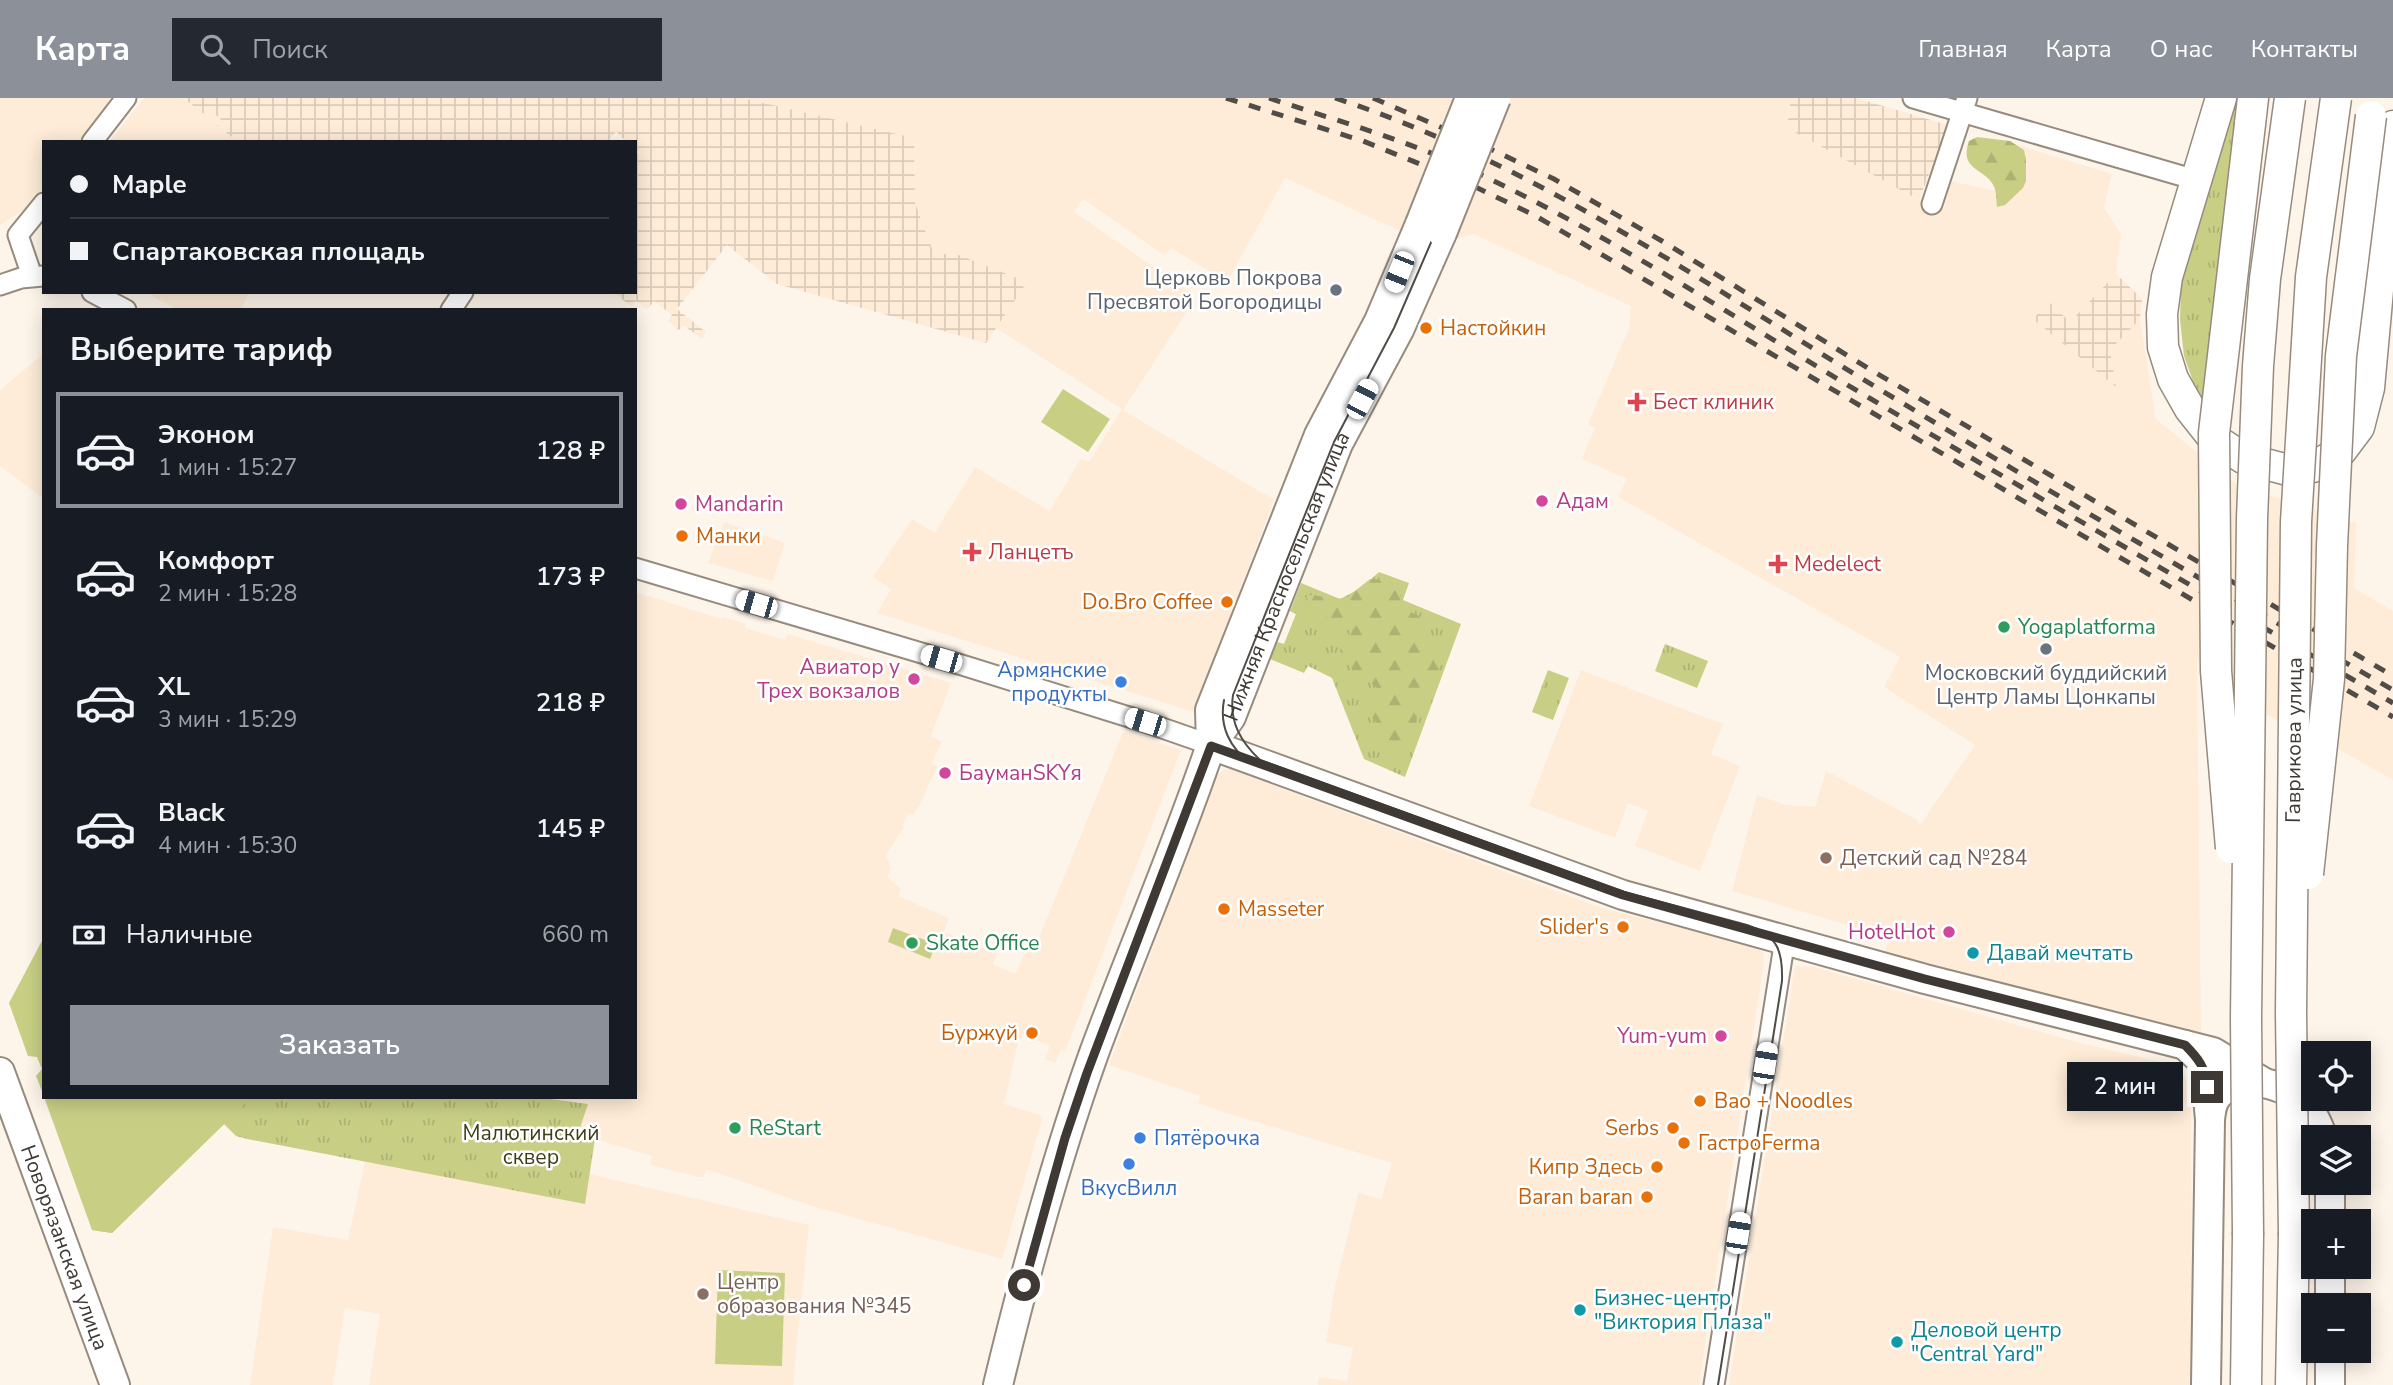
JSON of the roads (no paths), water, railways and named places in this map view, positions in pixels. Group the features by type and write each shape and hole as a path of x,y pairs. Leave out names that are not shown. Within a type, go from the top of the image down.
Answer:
{"main road":[{"path":"2221,98 2166,277 2162,314 2163,347 2173,379 2190,409 2213,438 2243,458 2284,470 2313,467 2341,451 2359,427 2370,388 2385,282 2379,114"},
{"name":"Гаврикова улица","path":"2246,1385 2246,1019 2252,519 2258,366 2265,279 2290,98"},
{"name":"Гаврикова улица","path":"2291,1385 2294,1235 2291,1013 2296,522 2311,277 2336,98"},
{"path":"2246,1019 2216,671 2214,433 2252,111"},
{"path":"2291,1013 2317,809 2329,679 2341,356 2379,114"}],"street":[{"path":"94,140 126,98"},
{"name":"Нижняя Красносельская улица","path":"998,1385 1030,1258 1065,1138 1094,1053 1211,746 1231,717 1338,444 1399,330 1470,98"},
{"name":"Нижняя Красносельская улица","path":"1431,229 1496,98"},
{"path":"1913,98 1965,106 2196,180"},
{"path":"1931,204 1965,106"},
{"path":"0,285 38,276 18,235 42,205"},
{"path":"96,294 122,308"},
{"path":"637,569 1145,722 1599,887 1675,911 1925,979 2213,1052 2263,1082 2290,1092 2302,1101 2317,1125"},
{"path":"1714,1385 1785,939"},
{"path":"2185,1045 2200,1059 2206,1074 2210,1120 2206,1385"},
{"name":"Новорязанская улица","path":"0,1072 115,1385"},
{"path":"2210,1120 2212,1105 2219,1093 2245,1082 2263,1082"},
{"path":"2330,1363 2330,1385"}],"tram line":[{"path":"1489,98 1394,328 1334,442 1233,695 1233,714 1242,739 1260,760 1624,892 1747,925 1772,939 1779,952 1782,981 1718,1385"},
{"path":"1224,700 1223,719 1228,736 1237,751 1251,763"}],"railway":[{"path":"1226,98 1363,141 1467,183 1534,215 2393,717"},
{"path":"1269,98 1425,151 1526,197 1626,251 1871,399 2393,703"},
{"path":"1335,98 1474,153 1606,223 2126,536 2393,690"},
{"path":"1373,98 1554,179 1662,241 1871,370 2393,676"}],"place":[{"name":"Церковь Покрова Пресвятой Богородицы","path":"1336,290"},
{"name":"Настойкин","path":"1426,328"},
{"name":"Бест клиник","path":"1637,402"},
{"name":"Адам","path":"1542,501"},
{"name":"Mandarin","path":"681,504"},
{"name":"Манки","path":"682,536"},
{"name":"Ланцетъ","path":"972,552"},
{"name":"Medelect","path":"1778,564"},
{"name":"Do.Bro Coffee","path":"1227,602"},
{"name":"Yogaplatforma","path":"2004,627"},
{"name":"Московский буддийский Центр Ламы Цонкапы","path":"2046,649"},
{"name":"Авиатор у Трех вокзалов","path":"914,679"},
{"name":"Армянские продукты","path":"1121,682"},
{"name":"БауманSKYя","path":"945,773"},
{"name":"Детский сад №284","path":"1826,858"},
{"name":"Masseter","path":"1224,909"},
{"name":"Slider's","path":"1623,927"},
{"name":"HotelHot","path":"1949,932"},
{"name":"Skate Office","path":"912,943"},
{"name":"Давай мечтать","path":"1973,953"},
{"name":"Буржуй","path":"1032,1033"},
{"name":"Yum-yum","path":"1721,1036"},
{"name":"Bao + Noodles","path":"1700,1101"},
{"name":"ReStart","path":"735,1128"},
{"name":"Serbs","path":"1673,1128"},
{"name":"Пятёрочка","path":"1140,1138"},
{"name":"ГастроFerma","path":"1684,1143"},
{"name":"ВкусВилл","path":"1129,1164"},
{"name":"Кипр Здесь","path":"1657,1167"},
{"name":"Baran baran","path":"1647,1197"},
{"name":"Центр образования №345","path":"703,1294"},
{"name":"Бизнес-центр \"Виктория Плаза\"","path":"1580,1310"},
{"name":"Деловой центр \"Central Yard\"","path":"1897,1342"}],"park label":[{"name":"Малютинский сквер","path":"531,1145"}]}
